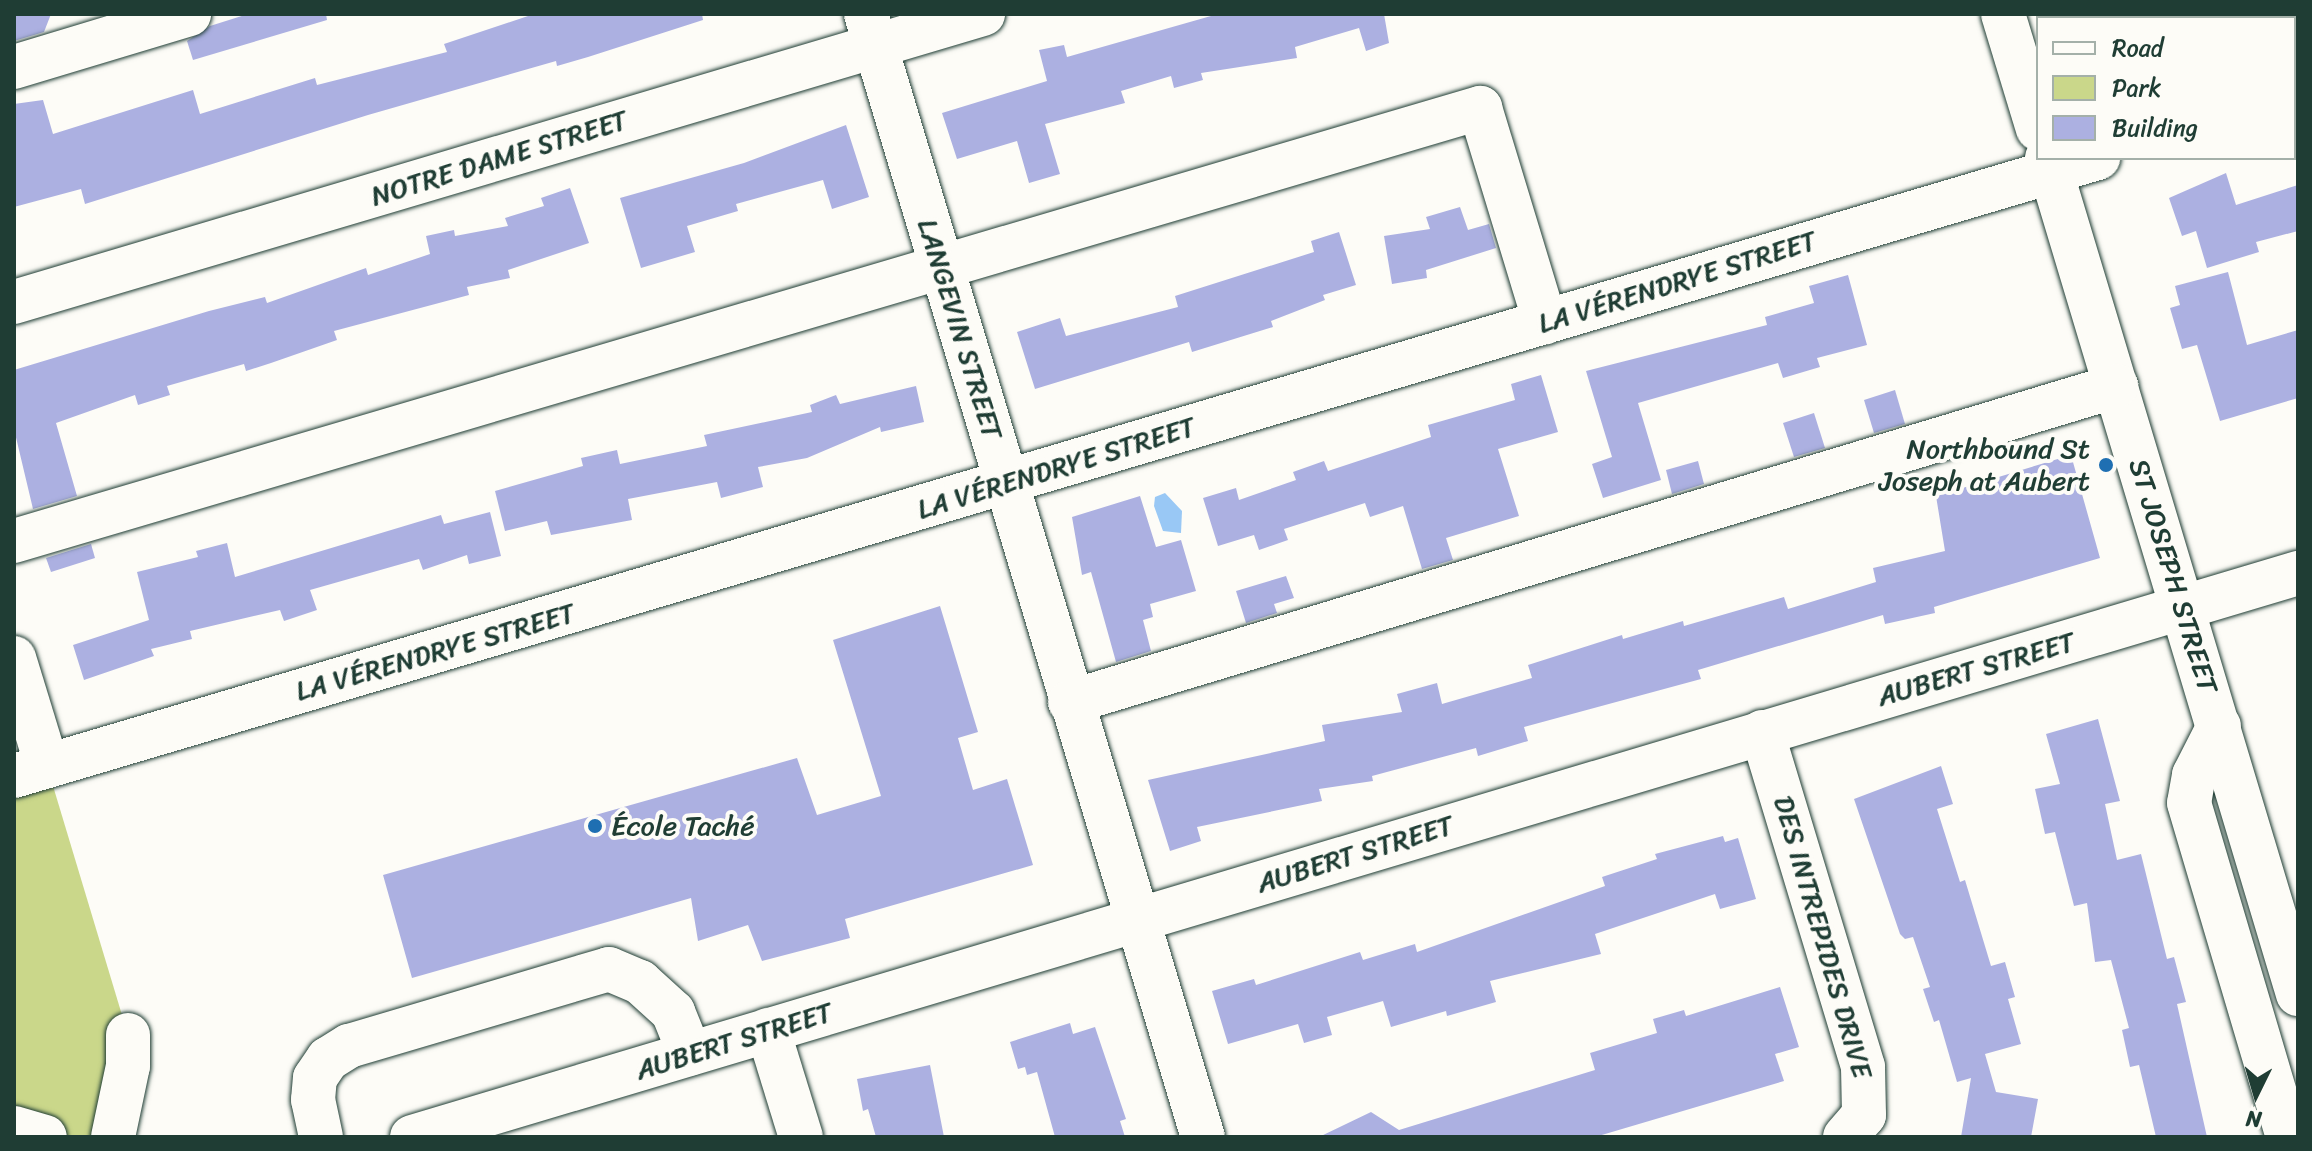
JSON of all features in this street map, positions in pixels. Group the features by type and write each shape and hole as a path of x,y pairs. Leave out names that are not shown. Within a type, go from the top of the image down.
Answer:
{"street":[{"path":"14,67 189,14"},
{"name":"NOTRE DAME STREET","path":"14,302 870,30 983,14"},
{"path":"2003,14 2036,122"},
{"name":"LANGEVIN STREET","path":"870,30 1070,702 1138,919"},
{"path":"14,541 1480,108 1545,322"},
{"name":"LA VÉRENDRYE STREET","path":"30,771 1545,322 2049,164 2082,160"},
{"name":"ST JOSEPH STREET","path":"2049,164 2298,994"},
{"path":"1070,702 2116,386"},
{"name":"AUBERT STREET","path":"412,1137 2298,573"},
{"path":"14,658 30,771"},
{"path":"2219,726 2194,775 2189,803 2288,1137"},
{"name":"DES INTREPIDES DRIVE","path":"1762,732 1865,1076 1864,1115 1845,1137"},
{"path":"1138,919 1203,1137"},
{"path":"321,1137 313,1100 315,1078 328,1059 349,1046 609,969 640,982 673,1012 690,1054"},
{"path":"768,1030 801,1137"},
{"path":"113,1137 128,1066 128,1035"},
{"path":"14,1128 45,1137"}],"green space":[{"path":"47,766 128,1035 113,1137 45,1137 14,1128 14,776"}],"water":[{"path":"1165,493 1182,511 1181,533 1163,531 1154,506 1155,497"}],"building":[{"path":"14,14 51,14 44,32 14,41"},
{"path":"248,14 326,14 327,20 193,60 187,41 210,26"},
{"path":"702,14 703,20 557,66 556,61 368,115 85,204 81,189 14,207 14,104 43,100 53,134 193,90 200,114 315,78 317,85 447,52 444,44 528,16"},
{"path":"1218,14 1384,14 1389,43 1366,51 1359,28 1295,47 1297,58 1201,73 1203,80 1174,88 1171,76 1121,91 1125,103 1045,124 1060,174 1029,183 1017,141 957,159 942,113 1047,81 1039,50 1064,45 1067,57"},
{"path":"846,125 869,197 832,209 823,180 736,204 738,211 687,226 695,252 641,268 620,198 744,163"},
{"path":"2226,173 2236,205 2298,185 2298,231 2256,242 2259,252 2207,268 2196,231 2182,236 2169,198"},
{"path":"570,188 589,243 508,270 510,278 467,287 469,295 334,331 337,340 271,363 246,371 244,364 167,386 170,395 138,405 135,395 56,423 77,496 33,509 14,429 14,370 209,311 265,297 267,303 366,268 368,275 430,254 426,236 454,230 455,236 508,226 505,218 544,206 541,198"},
{"path":"1460,207 1468,230 1489,224 1496,248 1426,270 1427,278 1392,284 1384,236 1430,229 1426,217"},
{"path":"1339,232 1356,285 1323,295 1325,300 1271,321 1273,327 1192,352 1189,342 1035,389 1017,332 1060,318 1066,336 1178,307 1175,296 1314,252 1311,241"},
{"path":"2228,272 2247,345 2298,330 2298,398 2220,421 2197,345 2182,349 2170,308 2180,305 2175,286"},
{"path":"1848,275 1867,345 1817,358 1820,367 1783,378 1778,363 1638,403 1661,480 1603,498 1592,464 1612,457 1586,371 1767,325 1765,317 1814,303 1809,286"},
{"path":"1541,375 1558,432 1498,449 1519,516 1446,538 1453,560 1422,569 1403,506 1370,517 1365,503 1284,529 1288,540 1259,550 1254,535 1218,546 1203,498 1236,488 1239,500 1296,480 1293,472 1324,461 1328,471 1431,437 1428,425 1515,400 1511,384"},
{"path":"916,386 924,422 881,432 880,427 807,458 758,467 763,487 721,498 717,482 628,499 632,520 551,535 547,521 505,531 495,491 583,466 581,458 617,450 620,464 707,446 704,435 812,412 810,405 836,395 840,404"},
{"path":"1895,390 1905,424 1874,433 1864,400"},
{"path":"1814,413 1825,448 1794,457 1783,423"},
{"path":"2071,455 2100,558 1934,607 1935,613 1885,624 1883,615 1698,670 1701,679 1524,727 1528,741 1478,756 1476,748 1372,776 1373,781 1319,789 1322,801 1197,827 1201,841 1170,851 1148,780 1325,741 1322,725 1402,712 1397,694 1437,683 1442,704 1532,678 1528,665 1622,635 1623,639 1683,621 1684,626 1784,597 1788,609 1876,582 1873,568 1945,551 1936,496"},
{"path":"1698,461 1704,484 1672,494 1666,470"},
{"path":"1140,496 1156,547 1181,540 1196,591 1150,604 1153,617 1143,620 1151,651 1116,662 1091,572 1082,575 1072,517"},
{"path":"490,512 501,556 469,564 467,555 423,570 419,559 310,590 317,610 284,621 280,610 190,631 192,639 151,649 154,656 84,680 73,645 149,620 137,572 198,557 196,551 227,543 235,577 441,515 444,524"},
{"path":"91,544 95,558 51,572 46,558"},
{"path":"1286,576 1294,598 1274,604 1277,613 1246,623 1236,591"},
{"path":"940,606 978,732 958,738 973,790 1007,779 1033,865 845,919 850,938 762,961 748,925 698,941 691,898 412,978 383,875 797,758 817,815 881,796 833,640"},
{"path":"2098,719 2120,801 2105,804 2117,860 2141,854 2167,959 2174,957 2186,1002 2177,1004 2207,1137 2156,1137 2139,1065 2130,1067 2122,1030 2129,1028 2111,960 2095,962 2087,903 2074,906 2055,832 2045,834 2035,789 2060,784 2046,734"},
{"path":"1941,766 1953,804 1937,809 1960,882 1965,880 1991,966 2005,962 2015,997 2008,999 2021,1044 1985,1054 1996,1092 2038,1099 2031,1137 1961,1137 1971,1078 1957,1082 1939,1020 1934,1022 1923,989 1930,987 1913,937 1905,939 1900,934 1854,799"},
{"path":"1723,836 1725,842 1738,838 1756,899 1720,909 1715,894 1595,934 1601,954 1490,981 1496,1002 1447,1016 1446,1011 1391,1027 1383,1001 1327,1017 1332,1035 1304,1043 1298,1024 1228,1044 1212,991 1254,979 1256,985 1360,952 1363,960 1415,944 1417,952 1605,886 1602,877 1657,859 1655,854"},
{"path":"1780,987 1799,1047 1775,1054 1784,1081 1595,1137 1319,1137 1371,1112 1399,1130 1595,1070 1590,1053 1657,1033 1653,1019 1684,1010 1686,1016"},
{"path":"1070,1023 1073,1034 1095,1027 1126,1119 1120,1121 1125,1137 1055,1137 1037,1072 1027,1075 1025,1067 1018,1069 1010,1042"},
{"path":"930,1065 944,1137 876,1137 868,1109 863,1111 857,1079"}],"place":[{"name":"Northbound St Joseph at Aubert","path":"2106,465"},
{"name":"École Taché","path":"595,826"}]}
